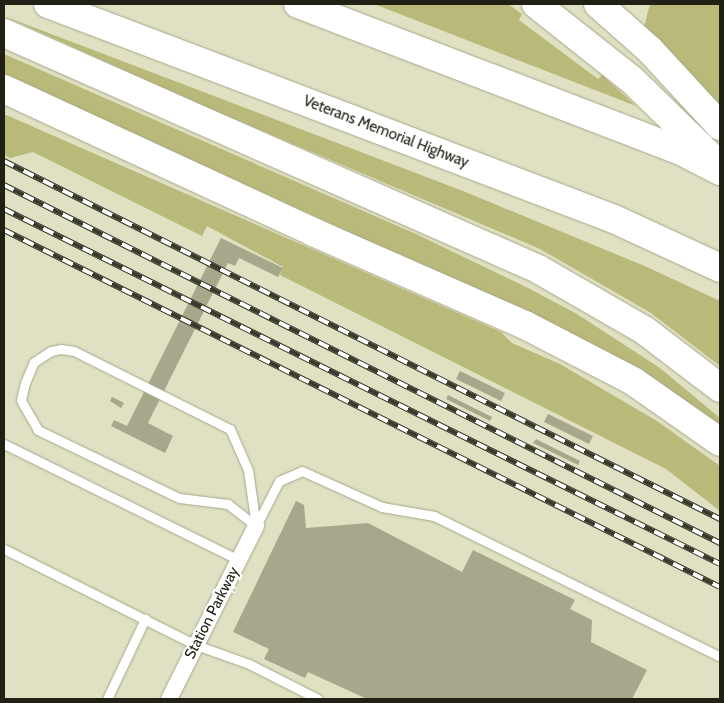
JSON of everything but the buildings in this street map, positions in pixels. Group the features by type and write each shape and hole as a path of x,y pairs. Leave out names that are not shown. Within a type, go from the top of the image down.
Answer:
{"highway":[{"name":"Veterans Memorial Highway","path":"48,4 614,219 720,268"},
{"path":"298,4 679,150 720,172"},
{"path":"536,4 596,50 661,106 720,166"},
{"path":"598,4 619,21 681,81 720,126"},
{"path":"4,33 538,269 644,330 720,388"},
{"path":"4,89 542,334 648,390 720,442"}],"street":[{"name":"Station Parkway","path":"169,699 256,526"}],"lane":[{"path":"51,350 74,351 230,430 248,470 256,526 228,504 179,498 38,430 22,400 34,362 51,350"},
{"path":"4,444 239,560"},
{"path":"256,526 279,480 302,471 382,507 434,516 720,657"},
{"path":"4,549 196,645 249,664 318,699"},
{"path":"106,699 145,619"}],"green space":[{"path":"374,4 508,4 522,14 519,20 598,79 602,75 636,106"},
{"path":"650,4 720,4 720,108 644,27"},
{"path":"4,16 463,191 647,267 720,301 720,366 651,313 540,249 202,105"},
{"path":"4,54 416,234 528,288 577,314 660,368 720,418 720,429 649,376 327,222 4,74"},
{"path":"4,114 501,332 512,343 560,364 657,421 720,466 720,511 666,469 280,275 283,267 207,226 202,236 33,152 10,158 4,155"}],"railway":[{"path":"4,161 720,519"},
{"path":"4,185 720,543"},
{"path":"4,209 720,564"},
{"path":"4,230 720,587"}]}
